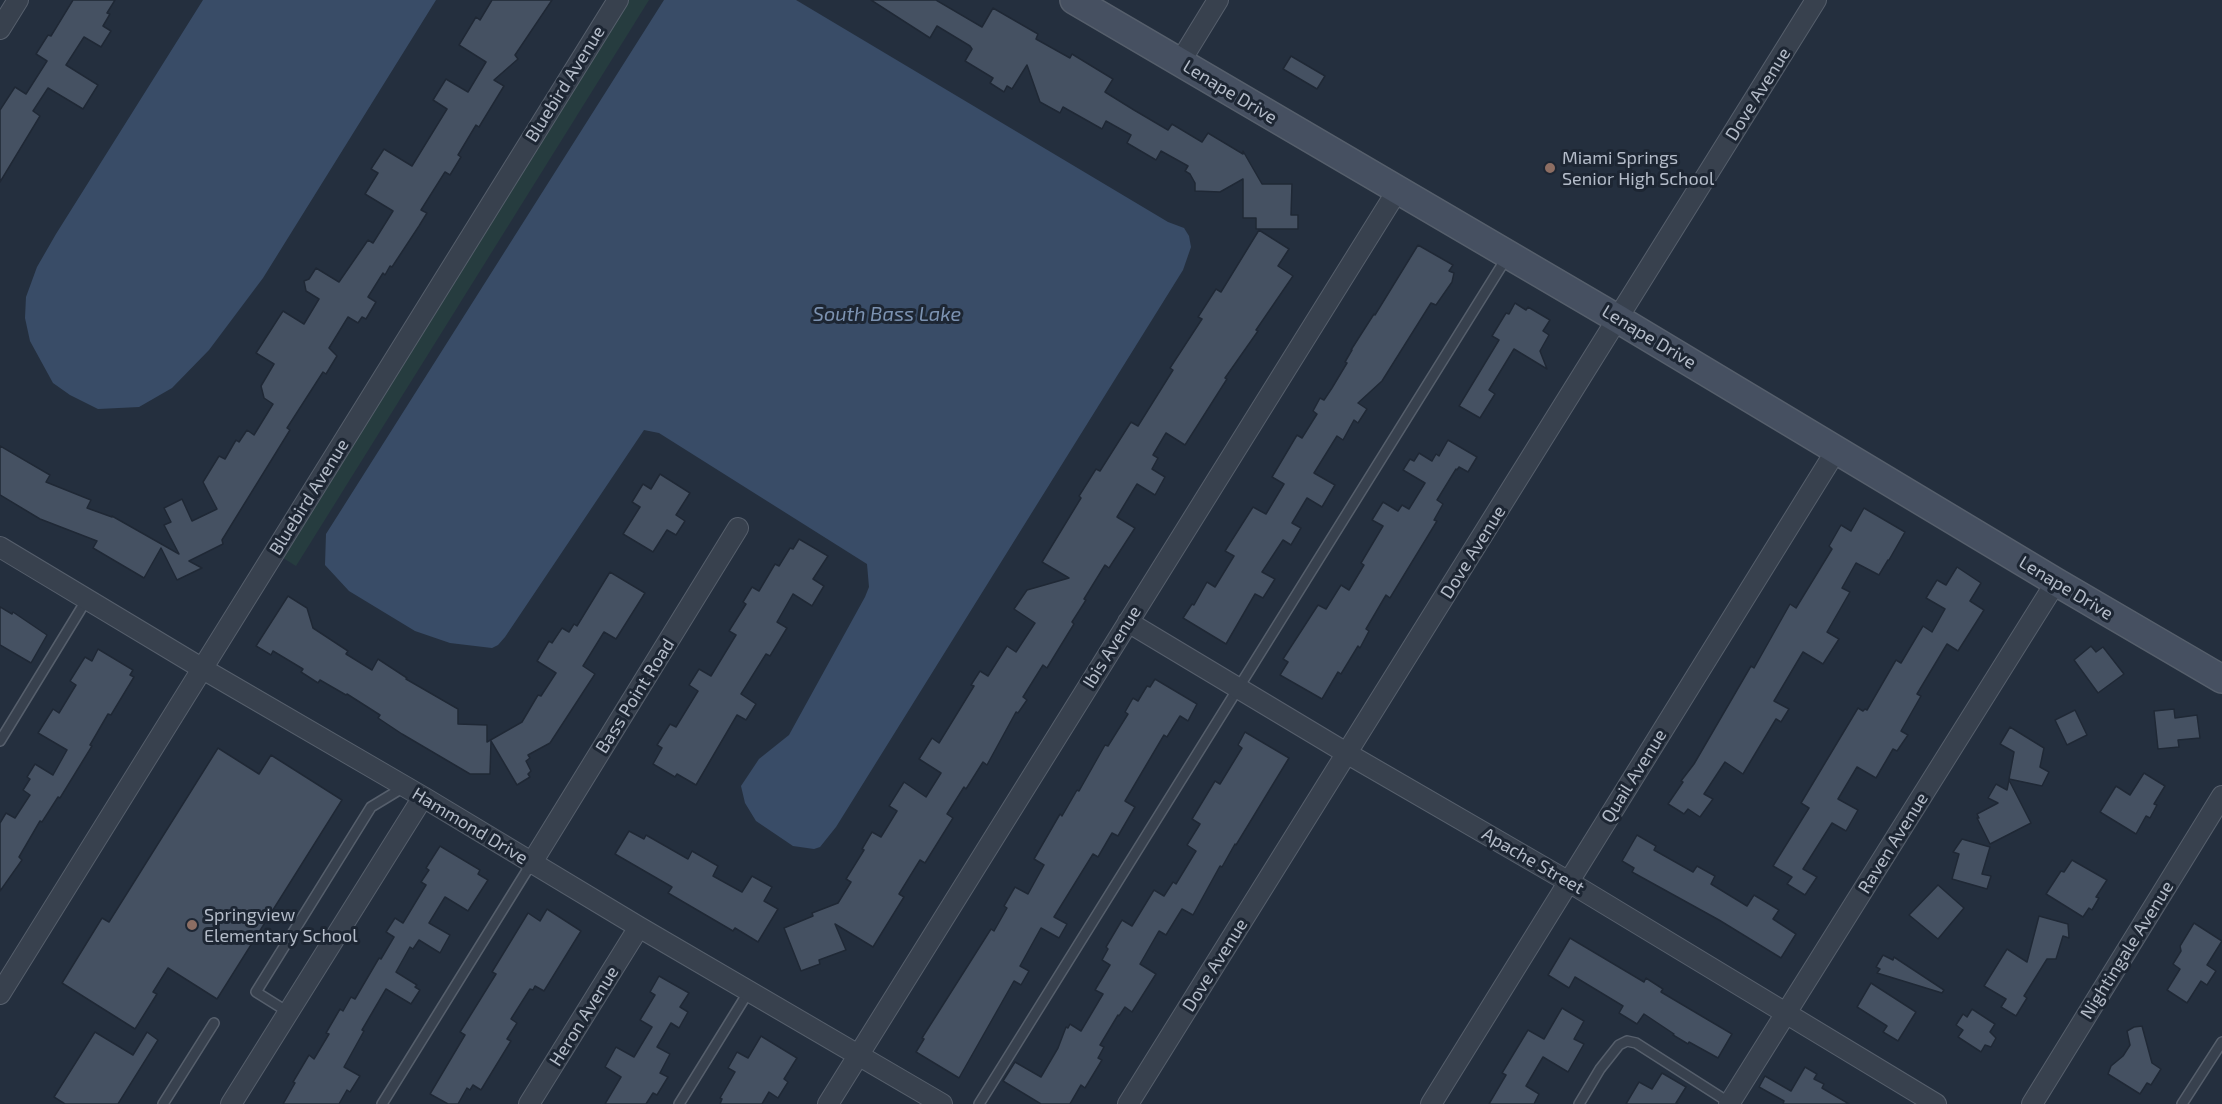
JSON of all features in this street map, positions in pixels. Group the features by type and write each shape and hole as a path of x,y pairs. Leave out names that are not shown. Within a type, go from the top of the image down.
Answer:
{"street":[{"path":"0,29 18,0"},
{"name":"Bluebird Avenue","path":"0,994 618,0"},
{"name":"Lenape Drive","path":"1074,0 1618,319 2222,679"},
{"path":"1180,62 1218,0"},
{"name":"Dove Avenue","path":"1128,1104 1816,0"},
{"name":"Ibis Avenue","path":"828,1104 1397,191"},
{"name":"Quail Avenue","path":"1431,1104 1837,449"},
{"name":"Bass Point Road","path":"531,864 738,528"},
{"name":"Hammond Drive","path":"0,547 203,669 405,786 531,864 942,1104"},
{"name":"Raven Avenue","path":"1730,1103 2056,582"},
{"name":"Apache Street","path":"1128,622 1347,754 1569,882 1936,1104"},
{"name":"Nightingale Avenue","path":"2032,1104 2222,796"},
{"path":"231,1104 423,797"},
{"name":"Heron Avenue","path":"529,1104 639,927"}],"lane":[{"path":"979,1104 1508,255"},
{"path":"0,741 87,599"},
{"path":"288,1012 256,992 371,807 405,786"},
{"path":"382,1104 531,864"},
{"path":"679,1104 749,991"},
{"path":"163,1104 214,1023"},
{"path":"1579,1104 1619,1045 1628,1041 1636,1042 1730,1103"},
{"path":"2182,1104 2222,1042"}],"green space":[{"path":"626,0 649,0 296,566 280,556"}],"water":[{"path":"203,0 436,0 263,278 209,350 172,388 139,407 98,409 70,395 53,383 30,341 25,318 26,297 37,267 56,234"},
{"name":"South Bass Lake","path":"664,0 796,0 1168,222 1184,228 1189,236 1191,247 1183,270 836,827 820,847 814,849 793,846 756,821 745,803 741,786 759,759 789,735 865,597 869,587 867,564 659,433 644,430 505,637 492,648 450,643 415,631 349,591 325,565 326,534"}],"building":[{"path":"73,0 115,0 107,13 110,14 103,26 111,31 101,47 84,37 66,65 98,85 83,109 48,88 33,111 40,116 0,182 0,110 15,87 26,94 47,61 36,54 48,35 51,36"},
{"path":"492,0 552,0 515,55 518,59 494,80 504,86 479,127 476,125 458,155 461,157 450,175 445,172 421,210 427,213 419,226 392,267 390,266 385,275 383,273 368,297 376,302 366,319 362,317 358,323 348,317 329,348 337,356 326,374 323,372 287,428 290,430 222,540 223,544 189,561 202,568 177,580 161,548 144,578 93,548 97,541 40,519 0,495 0,446 50,475 46,482 91,500 87,508 112,516 179,554 164,525 171,522 164,508 182,499 192,521 217,509 203,482 219,456 225,459 236,440 239,442 247,430 254,435 273,404 264,398 261,386 274,364 256,353 283,311 304,324 319,299 306,291 304,281 309,279 316,268 339,282 368,240 373,243 393,211 365,194 378,173 371,169 384,149 412,166 447,109 433,100 446,79 468,92 486,62 459,45 476,17 480,20"},
{"path":"871,0 936,0 982,27 993,8 1038,34 1036,39 1070,58 1072,54 1113,79 1105,92 1134,110 1168,130 1172,124 1202,142 1208,133 1243,154 1243,151 1262,184 1292,184 1291,215 1298,215 1298,229 1256,229 1256,218 1243,218 1243,179 1220,192 1195,191 1195,183 1190,174 1185,171 1188,166 1161,151 1156,160 1127,143 1131,135 1106,121 1102,129 1063,107 1060,113 1040,102 1027,65 1012,89 1007,86 1004,92 990,83 993,78 965,61 972,49 970,46 937,26 930,38"},
{"path":"1291,56 1325,76 1317,89 1283,69"},
{"path":"1259,230 1289,249 1278,266 1293,276 1225,378 1227,379 1185,445 1166,433 1153,455 1158,458 1152,469 1165,477 1155,495 1137,484 1117,517 1135,528 1109,568 1105,565 1084,599 1086,600 1072,622 1074,624 1047,668 1043,665 1023,697 1027,700 1018,713 1016,712 987,765 983,762 947,814 953,818 925,863 920,860 899,894 904,897 873,947 835,924 846,950 819,960 820,964 801,971 784,928 813,916 812,913 838,903 851,882 846,879 872,832 881,837 897,811 889,806 904,782 926,797 941,773 919,759 932,738 939,743 974,686 971,685 980,671 988,676 1007,646 1016,652 1035,623 1014,609 1027,590 1069,578 1042,562 1096,469 1100,471 1131,422 1138,426 1173,370 1170,368 1202,319 1198,317 1216,289 1221,292"},
{"path":"1418,245 1453,265 1449,271 1454,273 1452,282 1436,305 1431,303 1382,381 1358,403 1367,409 1358,423 1354,420 1343,440 1337,436 1314,473 1335,485 1322,507 1307,498 1292,523 1301,528 1291,545 1283,540 1262,572 1275,579 1263,598 1255,594 1226,644 1183,618 1192,604 1194,605 1207,582 1215,587 1234,556 1225,551 1253,507 1266,514 1284,484 1272,477 1297,435 1302,438 1317,414 1313,411 1320,398 1324,400 1332,388 1347,363 1345,362 1351,350"},
{"path":"1515,303 1526,310 1528,307 1550,320 1543,331 1549,335 1540,351 1547,369 1514,349 1489,390 1495,394 1480,418 1459,406 1499,340 1492,336"},
{"path":"1448,440 1477,457 1468,472 1459,467 1456,469 1437,500 1443,504 1434,520 1437,521 1390,598 1386,595 1366,629 1369,631 1360,648 1358,646 1341,674 1338,672 1322,699 1280,675 1288,662 1283,659 1318,605 1326,609 1341,585 1349,590 1364,565 1361,563 1383,526 1372,520 1383,502 1398,511 1402,505 1409,509 1425,483 1403,470 1410,459 1414,461 1419,453 1432,461 1436,454 1439,456"},
{"path":"660,474 690,493 676,515 685,521 676,535 667,530 653,552 623,534 640,507 632,502 643,484 651,489"},
{"path":"1864,508 1905,532 1889,560 1879,575 1856,563 1842,588 1850,592 1827,632 1839,639 1823,664 1803,652 1774,701 1789,709 1781,722 1776,719 1743,774 1725,762 1704,794 1713,799 1700,817 1688,809 1684,814 1668,804 1683,782 1681,781 1694,764 1751,666 1754,668 1790,604 1796,608 1832,549 1829,546 1841,525 1851,531"},
{"path":"799,539 828,556 813,579 824,586 812,606 793,594 777,622 787,628 770,656 766,654 741,694 756,704 746,720 737,715 696,785 677,774 675,777 653,764 662,748 657,745 670,724 676,727 698,691 689,685 699,669 711,676 736,635 729,631 746,604 743,602 752,587 759,591 775,564 779,566 790,548 793,549"},
{"path":"1957,567 1981,583 1970,601 1984,610 1958,651 1947,644 1917,694 1921,696 1901,731 1908,735 1897,751 1893,749 1876,778 1857,767 1838,799 1858,810 1846,831 1832,823 1803,869 1817,877 1805,895 1787,884 1792,877 1773,866 1809,808 1801,803 1858,708 1863,711 1867,710 1896,660 1901,663 1923,626 1932,632 1945,609 1926,598 1937,580 1946,585"},
{"path":"610,572 645,593 616,639 604,632 583,666 595,674 550,743 528,755 530,758 526,761 531,771 528,774 530,777 517,785 491,741 490,774 470,774 402,734 378,718 380,715 347,694 320,680 318,683 301,672 303,669 273,651 271,655 256,646 288,596 307,608 313,628 348,651 346,654 372,670 378,659 406,679 458,709 458,724 487,725 487,742 522,722 538,695 541,696 556,673 537,661 549,641 552,643 562,628 569,632 574,624 577,626"},
{"path":"0,607 12,614 13,612 47,635 31,663 0,645"},
{"path":"2091,646 2096,652 2103,647 2124,674 2098,693 2074,660"},
{"path":"98,649 133,670 130,675 134,677 111,715 108,714 90,745 92,746 60,798 58,797 42,822 40,821 19,857 22,860 0,891 0,823 6,813 15,818 30,795 23,790 30,779 27,777 35,764 53,775 67,750 38,733 53,709 59,713 76,685 70,681 85,657 92,661"},
{"path":"1155,679 1197,704 1188,721 1180,716 1167,737 1164,735 1125,801 1135,807 1118,836 1112,833 1098,857 1093,854 1054,917 1067,924 1059,938 1041,928 1020,966 1029,971 1021,985 1014,981 959,1078 916,1052 924,1039 922,1038 991,929 994,931 1007,908 1004,906 1015,887 1028,894 1044,865 1034,859 1060,814 1062,816 1077,790 1079,791 1105,745 1108,746 1128,714 1125,712 1133,698 1138,701 1147,686 1150,687"},
{"path":"2174,709 2175,718 2197,715 2200,738 2178,740 2179,747 2158,749 2154,711"},
{"path":"2075,710 2087,735 2067,745 2055,720"},
{"path":"2010,727 2044,748 2040,767 2049,772 2042,786 2009,779 2014,752 2000,744"},
{"path":"1245,732 1289,758 1222,867 1220,866 1193,915 1182,909 1166,935 1159,931 1140,964 1156,974 1132,1012 1125,1007 1118,1015 1100,1045 1104,1047 1098,1058 1102,1060 1085,1088 1081,1085 1070,1104 1041,1104 1003,1081 1015,1062 1041,1077 1058,1048 1066,1027 1068,1028 1070,1024 1081,1031 1103,994 1095,990 1110,965 1102,960 1108,949 1106,947 1122,920 1132,926 1154,890 1164,896 1173,882 1176,884 1196,851 1187,845 1200,824 1192,819 1215,781 1220,784 1242,748 1238,745"},
{"path":"218,748 259,774 271,755 342,800 217,999 168,968 153,992 157,994 135,1029 62,983 102,918 109,922"},
{"path":"2144,773 2165,786 2154,804 2157,805 2150,818 2146,816 2136,834 2100,812 2116,786 2130,795"},
{"path":"2009,780 2031,823 1990,844 1977,814 1998,803 1988,798 1996,784 2007,790"},
{"path":"629,831 644,839 646,835 688,859 692,851 718,866 713,876 742,892 752,876 772,887 764,901 778,909 758,942 735,928 733,931 668,893 672,887 615,854"},
{"path":"1637,835 1656,846 1654,850 1693,872 1697,866 1715,876 1711,884 1747,906 1754,895 1779,910 1773,919 1796,934 1781,958 1719,920 1632,872 1634,868 1622,861"},
{"path":"1962,839 1990,847 1982,874 1991,876 1987,889 1952,879 1959,854 1953,852"},
{"path":"440,846 480,870 478,874 488,880 468,911 445,897 429,923 450,935 440,953 419,940 413,949 410,947 396,972 417,985 415,987 420,990 411,1004 386,989 344,1067 360,1076 350,1092 347,1090 339,1104 283,1104 309,1055 314,1059 329,1034 326,1033 340,1009 343,1011 351,997 355,999 379,958 381,959 394,937 386,932 395,918 403,923 426,885 421,882 429,870 426,868"},
{"path":"2072,860 2107,880 2096,897 2099,898 2092,910 2089,908 2083,917 2046,894 2061,871 2064,872"},
{"path":"1938,885 1964,908 1938,939 1909,915"},
{"path":"547,909 581,931 544,991 535,986 533,990 530,989 511,1019 517,1023 507,1039 511,1041 481,1090 473,1085 470,1090 467,1088 458,1104 448,1104 430,1094 465,1035 460,1032 496,974 492,972 528,913 540,921"},
{"path":"2039,916 2068,924 2069,938 2063,936 2056,959 2047,959 2024,996 2027,998 2016,1016 2001,1007 2006,999 1984,986 2007,949 2027,962"},
{"path":"2194,923 2222,941 2207,965 2216,971 2207,985 2201,981 2187,1003 2167,990 2180,969 2173,964 2181,951 2180,946"},
{"path":"1570,938 1644,982 1646,978 1663,989 1661,992 1732,1034 1718,1058 1689,1042 1688,1044 1644,1014 1637,1024 1619,1013 1623,1006 1575,977 1569,988 1548,975"},
{"path":"1883,955 1893,960 1894,957 1944,990 1942,993 1877,973 1880,969 1876,967"},
{"path":"659,976 689,993 680,1007 688,1012 679,1028 671,1023 657,1047 670,1054 660,1073 668,1077 657,1095 653,1093 646,1104 605,1104 621,1077 605,1067 616,1047 634,1057 652,1027 640,1020 655,995 650,992"},
{"path":"1871,983 1916,1012 1898,1041 1883,1032 1887,1026 1857,1007"},
{"path":"1562,1008 1584,1021 1574,1039 1584,1044 1568,1072 1543,1057 1526,1086 1539,1094 1534,1104 1489,1104 1506,1075 1502,1073 1528,1030 1544,1039"},
{"path":"1972,1009 1995,1024 1990,1032 1996,1038 1991,1047 1985,1045 1981,1052 1958,1037 1963,1030 1956,1025 1963,1014 1967,1017"},
{"path":"2142,1026 2152,1063 2161,1069 2151,1085 2147,1083 2140,1094 2108,1074 2111,1066 2123,1056 2130,1045 2127,1031"},
{"path":"95,1032 133,1055 147,1032 158,1040 118,1104 65,1104 54,1097"},
{"path":"761,1036 797,1058 784,1079 788,1082 778,1098 769,1092 762,1104 720,1104 722,1099 720,1098 735,1072 728,1068 737,1052 748,1058"},
{"path":"1805,1067 1817,1074 1814,1079 1824,1084 1822,1088 1849,1104 1783,1104 1784,1101 1759,1087 1765,1076 1791,1091"},
{"path":"1662,1073 1686,1087 1676,1103 1678,1104 1626,1104 1639,1082 1652,1089"}],"place":[{"name":"Miami Springs Senior High School","path":"1550,168"},
{"name":"Springview Elementary School","path":"192,925"}]}
